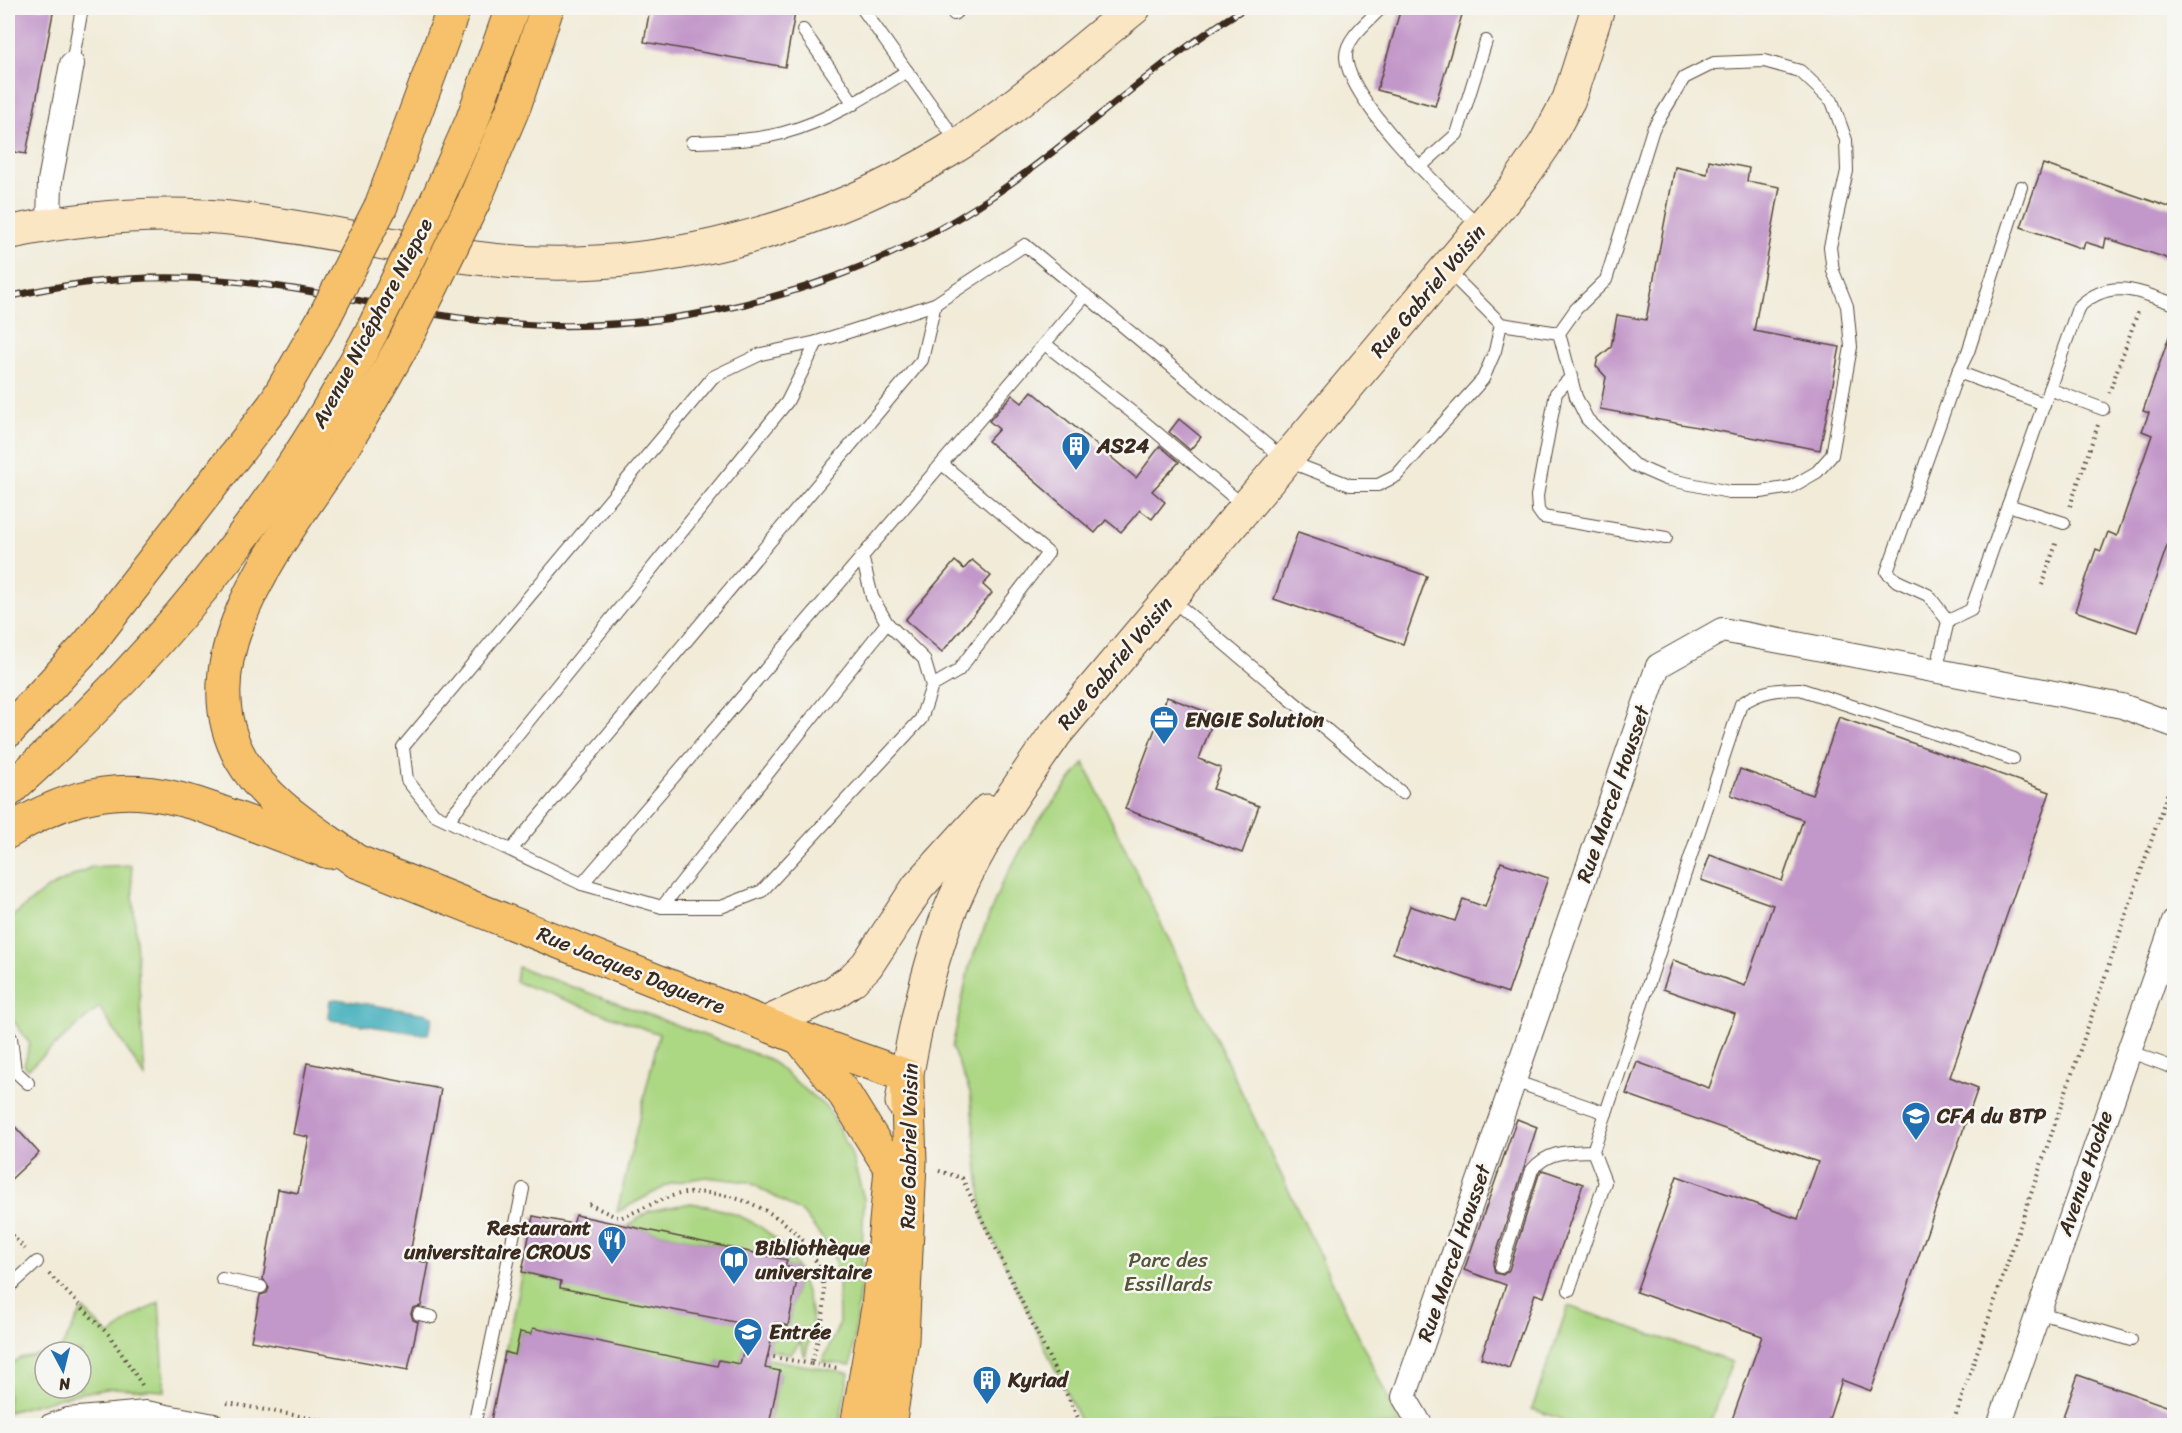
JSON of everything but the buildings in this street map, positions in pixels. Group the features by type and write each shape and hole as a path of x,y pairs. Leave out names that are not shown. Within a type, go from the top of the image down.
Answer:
{"main road":[{"path":"8,731 87,646 274,405 325,316 381,207 454,8"},
{"name":"Avenue Nicéphore Niepce","path":"8,791 113,691 170,630 261,514 323,419 372,331 438,198 472,121 512,8"},
{"path":"356,861 273,799 254,778 241,759 227,724 224,707 224,671 238,621 262,572 355,428 406,339 474,201 515,104 548,8"},
{"path":"8,708 87,646"},
{"path":"8,832 35,815 78,798 108,792 143,791 188,800 284,838 356,861"},
{"name":"Rue Jacques Daguerre","path":"356,861 800,1038 907,1076"},
{"path":"800,1038 845,1095 891,1169 878,1308 857,1425"},
{"name":"Rue Gabriel Voisin","path":"889,1425 903,1328 910,1162 907,1076"}],"street":[{"path":"8,233 49,224 107,217 180,216 245,220 504,261 576,262 652,256 727,243 797,224 876,190 959,144 1134,8"},
{"name":"Rue Gabriel Voisin","path":"907,1076 924,996 940,936 967,874 991,828 1056,733 1516,186 1558,121 1581,66 1599,8"},
{"path":"49,224 50,181 72,64"},
{"name":"Rue Marcel Housset","path":"1421,1425 1404,1396 1658,666 1722,630 2122,706 2175,725"},
{"path":"767,1023 833,993 852,980 867,965 918,887 1056,733"},
{"name":"Avenue Hoche","path":"1999,1425 2175,922"},
{"path":"891,1169 907,1076"},
{"path":"51,1425 68,1420 146,1413 214,1425"}],"lane":[{"path":"72,64 82,8"},
{"path":"862,8 959,144"},
{"path":"1380,9 1349,43 1346,55 1350,76 1385,126 1481,227"},
{"path":"803,30 854,104"},
{"path":"1421,166 1457,134 1486,41"},
{"path":"1764,61 1800,71 1832,101 1846,141 1847,171 1830,247 1833,271 1847,306 1851,347 1832,455 1817,472 1791,487 1761,492 1729,492 1666,479 1634,465 1587,419 1576,397 1572,376 1558,333 1576,309 1605,280 1653,129 1684,78 1714,63 1764,61"},
{"path":"692,142 740,141 785,132 854,104 907,71"},
{"path":"1948,621 1928,595 1897,581 1887,572 1958,372 1968,352 2021,187"},
{"path":"862,556 872,597 887,623 924,659 932,686 921,719 762,891 721,907 662,908 582,884 434,814 407,780 403,747 713,377 761,354 816,342 935,304 1024,245 1286,460 1350,485 1378,485 1396,476 1482,378 1495,351 1501,324"},
{"path":"1446,269 1501,324 1558,333"},
{"path":"1948,621 1971,610 2078,308 2089,296 2103,290 2119,288 2175,304"},
{"path":"582,884 1086,295"},
{"path":"511,850 922,360 935,304"},
{"path":"448,820 787,402 816,342"},
{"path":"1045,344 1143,421 1246,507"},
{"path":"1958,372 2044,404"},
{"path":"1572,376 1556,393 1537,496 1538,510 1543,517 1666,538"},
{"path":"2049,389 2103,410"},
{"path":"932,686 958,671 1048,553 942,464"},
{"path":"2008,505 2064,523"},
{"path":"1169,598 1402,793"},
{"path":"1936,672 1948,621"},
{"path":"662,908 887,623"},
{"path":"1569,1290 1605,1182 1593,1151 1741,705 1757,693 1777,689 1800,689 2013,759"},
{"path":"8,1034 11,1038 15,1071 28,1083"},
{"path":"2128,1051 2175,1068"},
{"path":"1514,1081 1606,1113"},
{"path":"1501,1267 1532,1170 1540,1161 1558,1152 1593,1151"},
{"path":"474,1425 523,1190"},
{"path":"8,1288 37,1262"},
{"path":"222,1279 261,1287"},
{"path":"2037,1312 2131,1340"},
{"path":"419,1314 432,1317"}],"path":[{"path":"2042,585 2144,294"},
{"path":"1952,1425 2175,774"},
{"path":"962,1178 1082,1425"},
{"path":"589,1204 616,1217 622,1217 683,1193 712,1192 742,1198 773,1216 804,1242 821,1275 823,1320 811,1364 768,1356"},
{"path":"8,1231 110,1336 147,1395"},
{"path":"220,1402 354,1425"}],"green space":[{"name":"Parc des Essillards","path":"1084,763 1401,1425 1082,1425 983,1218 970,1092 952,1048 969,967 1001,885 1036,824"},
{"path":"131,865 145,1077 99,1007 28,1069 24,1065 30,1044 8,1013 8,920 45,890 91,867"},
{"path":"518,967 769,1059 829,1110 851,1153 864,1199 861,1277 851,1365 822,1362 839,1325 838,1274 832,1251 803,1213 749,1182 705,1177 672,1183 617,1212 659,1034 516,982"},
{"path":"691,1203 729,1212 762,1228 788,1253 798,1270 785,1266 787,1260 628,1226 649,1211"},
{"path":"522,1272 750,1325 740,1364 719,1360 717,1366 533,1329 531,1334 520,1332 515,1355 505,1352"},
{"path":"799,1272 812,1316 811,1334 805,1357 800,1342 791,1354 769,1350 775,1323 788,1326"},
{"path":"159,1302 165,1391 113,1388 93,1391 93,1340 66,1340 83,1309 110,1336 131,1318"},
{"path":"1568,1306 1732,1362 1709,1425 1578,1425 1532,1409"},
{"path":"33,1355 33,1400 53,1400 8,1412 8,1367 20,1358"},
{"path":"767,1359 849,1373 839,1425 769,1425 780,1372 765,1368"}],"water":[{"path":"337,999 427,1014 433,1017 428,1034 331,1020 328,1016 330,1000"}],"railway":[{"path":"8,297 113,280 194,278 292,289 468,319 570,326 637,322 704,313 769,298 833,277 895,251 954,220 1010,184 1184,49 1245,8"}],"place":[{"name":"AS24","path":"1076,472"},
{"name":"ENGIE Solution","path":"1164,746"},
{"name":"CFA du BTP","path":"1916,1142"},
{"name":"Restaurant universitaire CROUS","path":"612,1266"},
{"name":"Bibliothèque universitaire","path":"734,1286"},
{"name":"Entrée","path":"748,1358"},
{"name":"Kyriad","path":"987,1406"}]}
